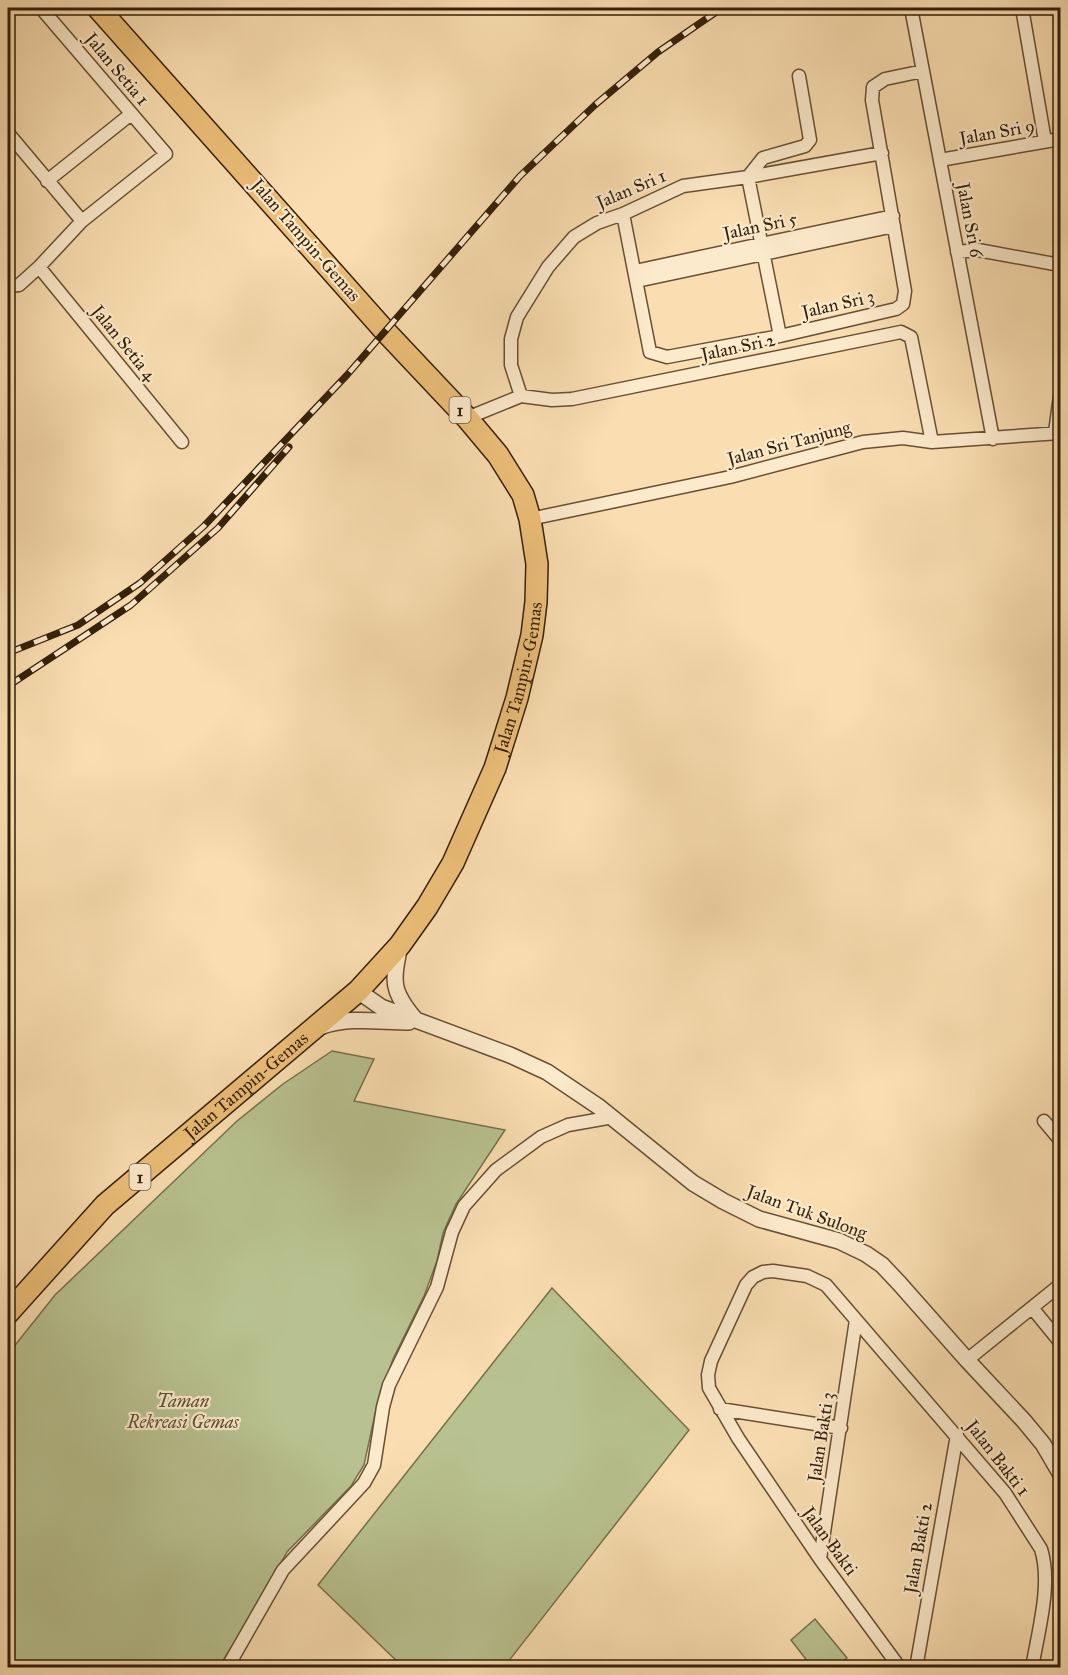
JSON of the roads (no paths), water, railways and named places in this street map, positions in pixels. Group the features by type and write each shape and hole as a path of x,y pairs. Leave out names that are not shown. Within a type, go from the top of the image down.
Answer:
{"highway":[{"name":"Jalan Tampin-Gemas","path":"8,1313 105,1205 358,991 400,945 427,907 453,863 495,768 512,717 532,635 536,602 537,564 530,519 523,495 498,455 98,8"}],"street":[{"name":"Jalan Setia 1","path":"41,8 166,154 82,221"},
{"name":"Jalan Sri 6","path":"911,8 993,439"},
{"path":"1022,8 1045,141"},
{"name":"Jalan Sri 3","path":"623,214 650,352 658,356 667,357 780,336 896,309 903,304 905,291 872,100 873,87 885,79 923,71"},
{"path":"780,336 748,177 763,158 805,146 810,140 799,76"},
{"path":"47,181 131,114"},
{"path":"8,133 82,221 19,285 8,286"},
{"name":"Jalan Sri 9","path":"940,160 1060,139"},
{"name":"Jalan Sri 1","path":"521,396 511,365 511,339 517,317 548,267 574,237 597,223 623,214 683,186 882,153"},
{"name":"Jalan Sri 5","path":"636,276 894,221"},
{"path":"957,252 978,250 1060,265"},
{"name":"Jalan Setia 4","path":"39,267 182,442"},
{"name":"Jalan Sri 2","path":"467,418 521,396 552,400 572,399 901,332 911,337 932,442"},
{"path":"1058,433 1060,396"},
{"name":"Jalan Sri Tanjung","path":"530,519 730,477 863,442 903,438 932,442 1058,433"},
{"path":"400,945 395,981 397,994 418,1022"},
{"name":"Jalan Tuk Sulong","path":"358,991 381,1007 510,1055 547,1072 613,1117 693,1183 723,1201 759,1219 839,1241 866,1254 882,1265 900,1283 1024,1421 1043,1444 1060,1473"},
{"path":"311,1030 339,1021 418,1022"},
{"path":"227,1668 284,1570 364,1483 374,1465 383,1407 389,1385 437,1287 452,1232 464,1206 496,1170 541,1137 568,1125 613,1117"},
{"path":"1044,1121 1060,1140"},
{"name":"Jalan Bakti 1","path":"720,1409 709,1388 708,1375 711,1361 746,1284 763,1272 773,1271 807,1276 826,1285 1005,1493 1041,1549 1044,1559 1045,1586 1032,1668"},
{"path":"967,1360 1060,1285"},
{"path":"1033,1309 1060,1342"},
{"name":"Jalan Bakti 3","path":"820,1559 856,1320"},
{"path":"720,1409 841,1428"},
{"name":"Jalan Bakti","path":"720,1409 820,1559 900,1668"},
{"name":"Jalan Bakti 2","path":"916,1668 957,1435"}],"railway":[{"path":"8,653 78,625 140,583 204,526 347,375 520,176 595,105 658,52 722,8"},
{"path":"8,686 131,605 218,528 289,447"}],"park label":[{"name":"Taman Rekreasi Gemas","path":"183,1411"}]}
